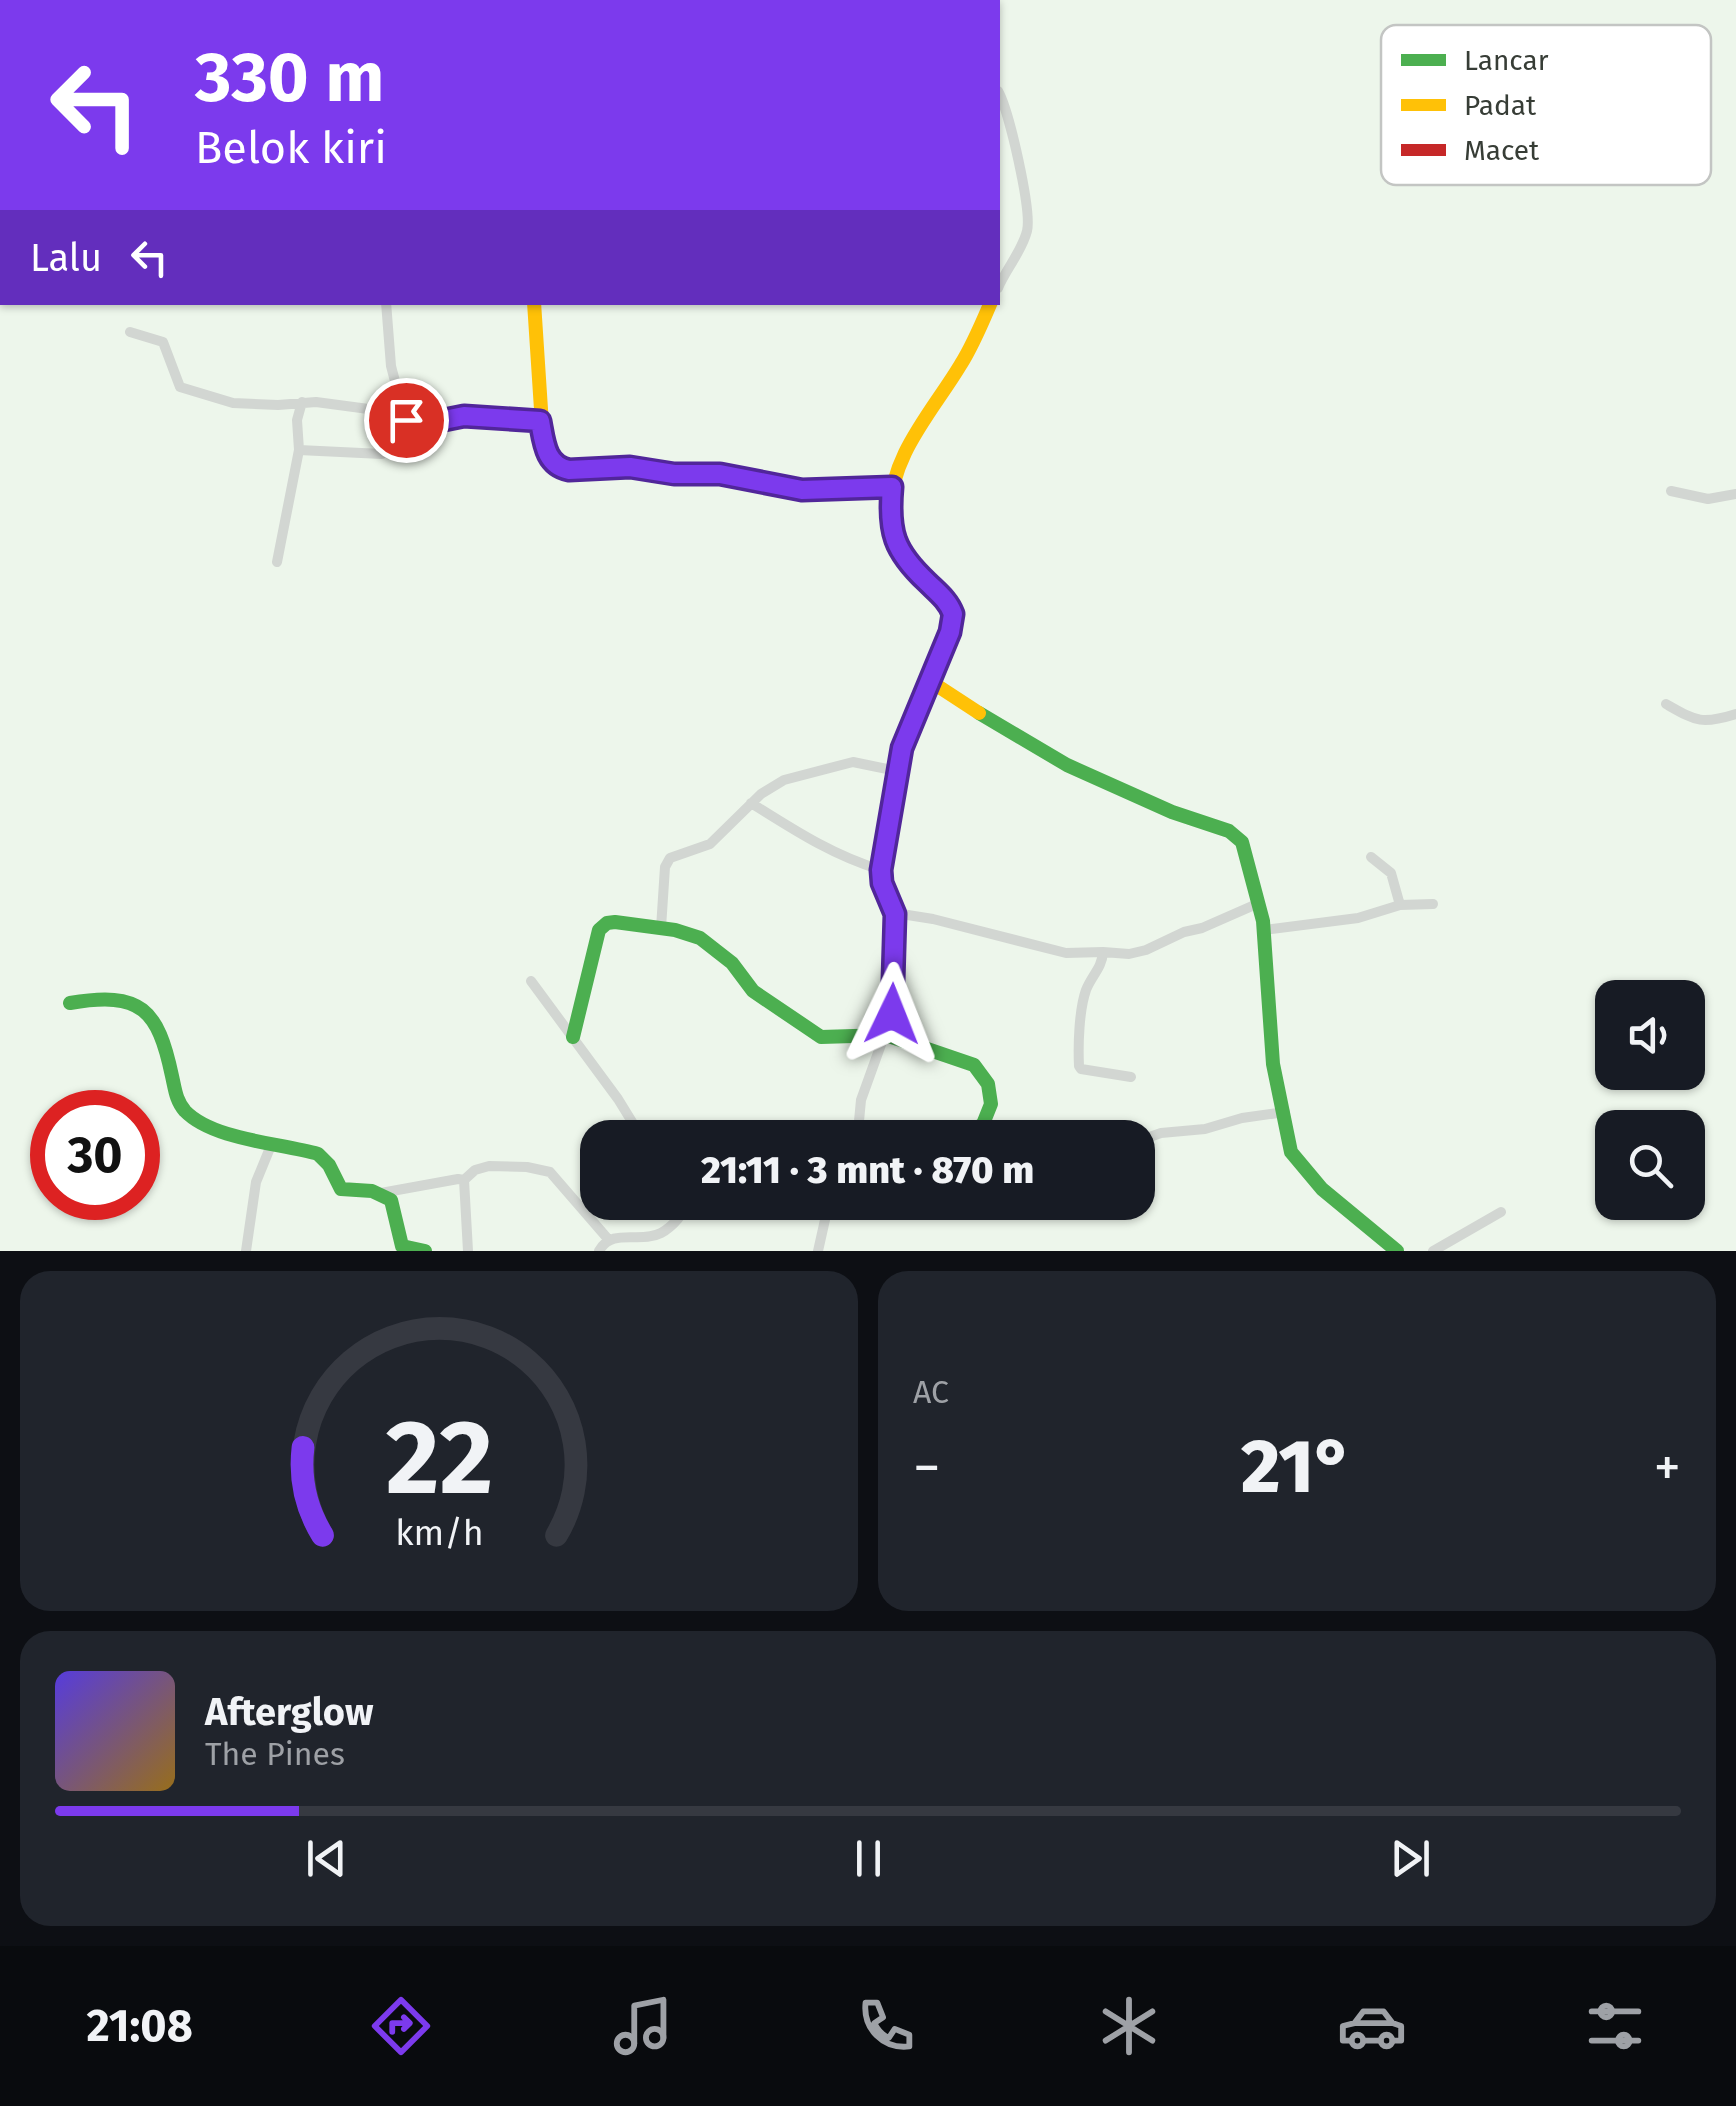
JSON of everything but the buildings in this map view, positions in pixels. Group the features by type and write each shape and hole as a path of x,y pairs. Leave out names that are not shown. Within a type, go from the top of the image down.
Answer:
{"street":[{"path":"1000,98 1016,151 1029,221 1023,242 1000,284"},
{"path":"299,450 384,453 390,444 396,385 386,305"},
{"path":"534,305 532,337 540,381 540,421 546,452 561,468 630,467 674,474 720,474 802,490 892,487"},
{"path":"859,1120 861,1100 892,1014 895,914 881,870 897,770 916,710 950,632 953,614 944,598 909,563 895,542 890,519 892,487 906,450 964,359 990,305"},
{"path":"130,332 163,342 177,383 216,400 258,405 302,402 394,413 406,420 426,422 464,416 540,421"},
{"path":"277,562 299,450 302,402"},
{"path":"1671,491 1708,499 1736,494"},
{"path":"930,681 1066,765 1172,812 1234,834 1242,842 1260,903 1274,1068 1294,1160 1322,1189 1397,1251"},
{"path":"1666,704 1686,718 1718,720 1736,714"},
{"path":"661,928 670,858 710,844 751,803 784,780 854,762 897,770"},
{"path":"751,803 813,843 881,870"},
{"path":"1371,857 1391,873 1400,905"},
{"path":"895,914 1066,953 1129,954 1260,903"},
{"path":"1264,930 1358,918 1400,905 1434,904"},
{"path":"573,1037 599,930 615,922 661,928 700,938 717,948 752,990 813,1034 828,1038 886,1036 960,1058 984,1074 990,1087 989,1120"},
{"path":"1103,952 1101,966 1084,1000 1080,1066 1131,1077"},
{"path":"531,982 630,1120"},
{"path":"70,1003 114,999 146,1013 162,1035 180,1107 208,1126 321,1156 342,1190 380,1194 464,1180"},
{"path":"1155,1135 1285,1112"},
{"path":"246,1251 256,1182 272,1142"},
{"path":"464,1180 475,1170 489,1166 550,1172 608,1240"},
{"path":"464,1180 468,1251"},
{"path":"380,1194 394,1206 402,1246 426,1251"},
{"path":"1434,1251 1502,1212"},
{"path":"598,1251 608,1240 658,1235 676,1220"},
{"path":"818,1251 826,1220"}],"traffic: fast":[{"path":"979,713 1067,765 1172,812 1229,831 1242,842 1263,921 1273,1064 1291,1152 1322,1189 1397,1251"},
{"path":"573,1037 599,930 615,922 675,930 700,938 732,963 753,991 821,1037 886,1035 974,1065 988,1084 991,1104 985,1120"},
{"path":"70,1003 114,1000 142,1010 160,1035 176,1095 185,1111 197,1121 229,1134 318,1154 329,1165 341,1189 372,1191 391,1200 402,1246 425,1251"}],"traffic: slow":[{"path":"534,305 543,440 552,460 561,468 630,467 674,474 720,474 802,490 892,487"},
{"path":"979,713 930,681 949,641 953,616 942,592 900,547 890,515 897,473 905,454 965,357 990,305"}],"route":[{"path":"406,420 434,422 464,416 540,421 546,452 555,465 569,470 630,467 674,474 720,474 802,490 892,487 890,519 895,542 909,563 944,598 953,614 950,632 902,748 881,870 895,914 892,1014"}]}
